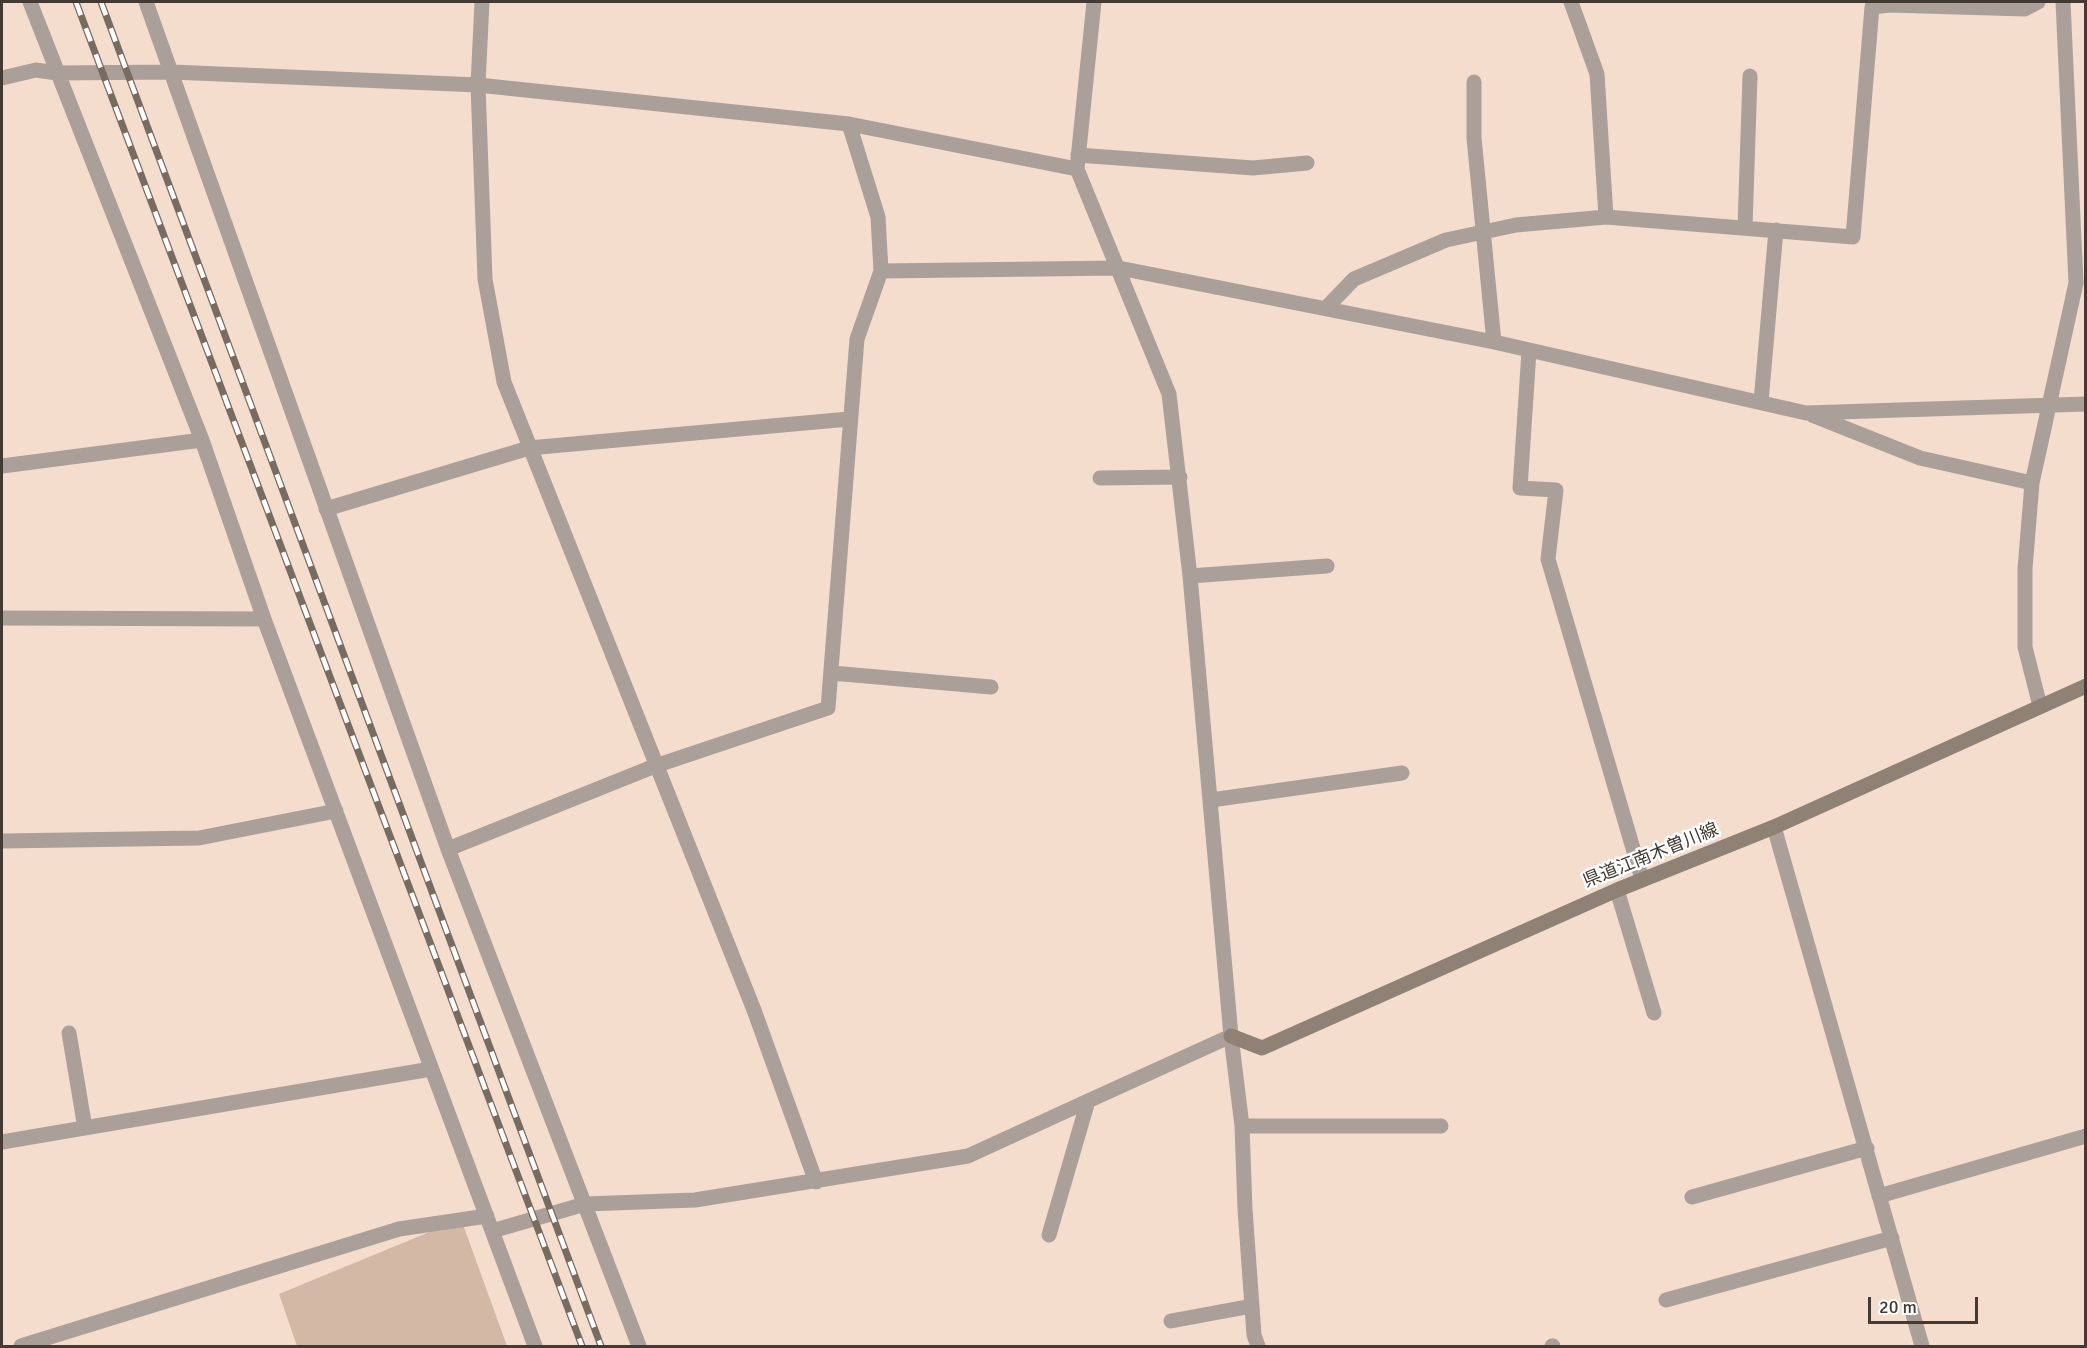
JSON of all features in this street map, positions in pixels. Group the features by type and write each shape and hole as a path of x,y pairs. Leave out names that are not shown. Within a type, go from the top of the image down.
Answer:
{"main road":[{"name":"県道江南木曽川線","path":"1231,1036 1262,1048 1642,879 1774,827 2085,686"}],"street":[{"path":"30,2 202,440 264,619 535,1347"},
{"path":"146,2 448,849 639,1347"},
{"path":"482,2 478,85 485,279 504,382 754,1010 816,1182"},
{"path":"1094,2 1077,162 1168,394 1191,576 1231,1036 1242,1126 1252,1306 1258,1347"},
{"path":"1571,2 1597,74 1606,217"},
{"path":"1327,307 1353,279 1446,240 1516,225 1606,217 1853,237 1872,7 1890,3 2025,9 2038,2"},
{"path":"2040,706 2025,647 2025,569 2032,483 2076,283 2063,2"},
{"path":"2,78 36,70 57,73 172,72 478,85 849,124 1077,162 1252,168 1307,163"},
{"path":"1745,227 1750,76"},
{"path":"1474,82 1474,138 1485,231 1494,342"},
{"path":"448,849 655,766 828,708 857,339 881,271 878,217 849,124"},
{"path":"1761,402 1776,230"},
{"path":"881,271 1119,268 1327,307 1761,402 1806,413 1920,458 2032,483"},
{"path":"1529,351 1520,488 1556,490 1548,559 1642,879"},
{"path":"1806,413 2085,404"},
{"path":"326,509 529,448 849,419"},
{"path":"2,466 202,440"},
{"path":"1100,478 1180,477"},
{"path":"1191,576 1327,566"},
{"path":"2,618 264,619"},
{"path":"832,673 991,687"},
{"path":"1211,800 1402,773"},
{"path":"2,841 199,838 336,811"},
{"path":"1774,827 1922,1347"},
{"path":"1617,890 1654,1012"},
{"path":"69,1033 85,1128"},
{"path":"492,1231 585,1204 695,1200 968,1156 1231,1036"},
{"path":"2,1142 431,1069"},
{"path":"1049,1235 1088,1101"},
{"path":"1242,1126 1442,1126"},
{"path":"1879,1196 2085,1136"},
{"path":"1692,1197 1867,1148"},
{"path":"21,1347 399,1229 487,1215"},
{"path":"1666,1300 1892,1238"},
{"path":"1171,1321 1252,1306"}],"shaded area":[{"path":"461,1219 507,1346 297,1346 279,1294"}],"railway":[{"path":"76,2 582,1346"},
{"path":"101,2 601,1346"}]}
